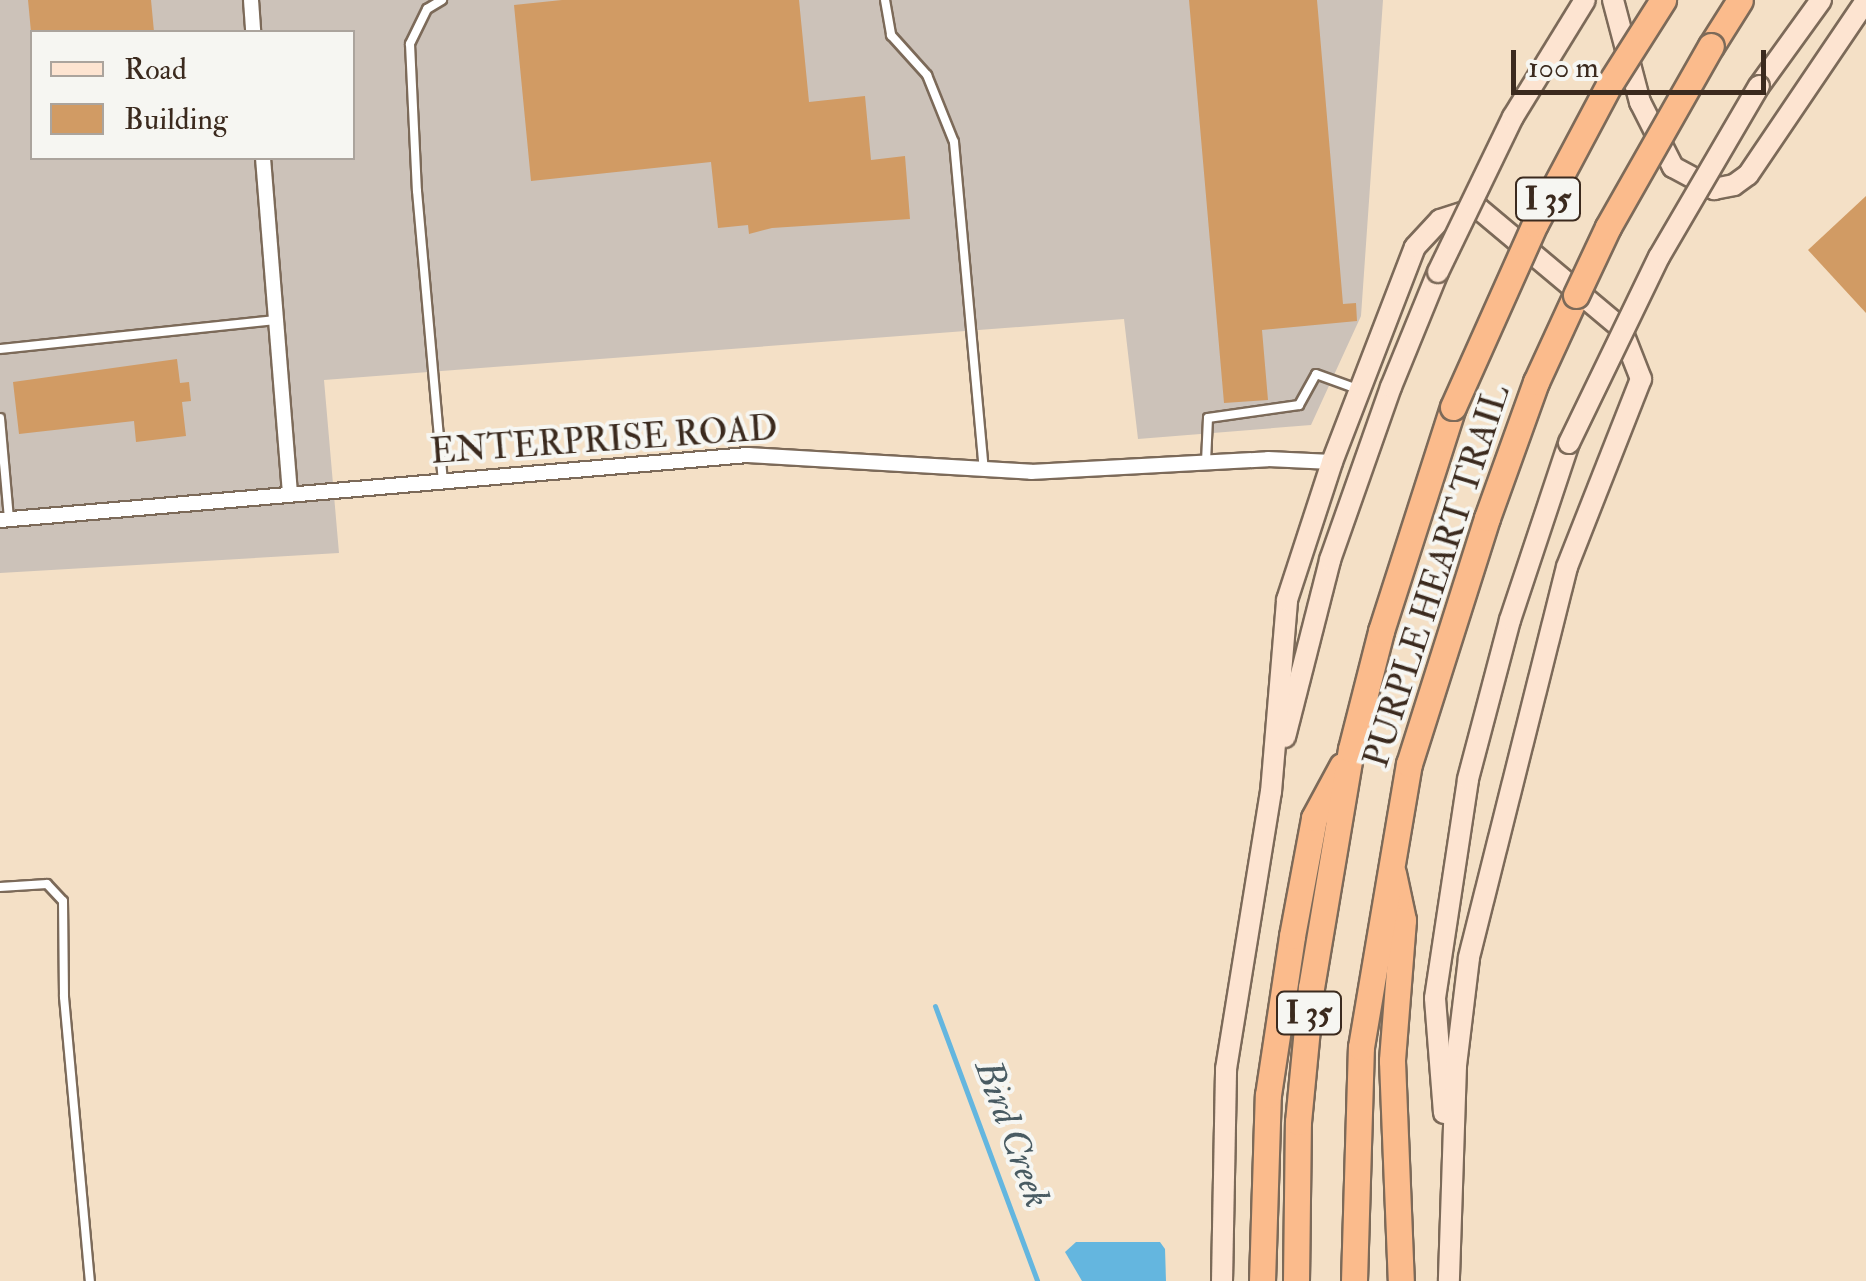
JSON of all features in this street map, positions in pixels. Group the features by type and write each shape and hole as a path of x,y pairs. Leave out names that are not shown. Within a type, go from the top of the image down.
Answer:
{"highway":[{"name":"PURPLE HEART TRAIL","path":"1296,1281 1298,1122 1310,1007 1351,749 1381,631 1452,407 1535,224 1609,85 1663,0"},
{"name":"PURPLE HEART TRAIL","path":"1354,1281 1361,1047 1390,856 1409,764 1438,661 1536,382 1608,226 1740,0"},
{"path":"1262,1281 1268,1095 1292,936 1314,818 1351,749"},
{"path":"1390,856 1403,920 1392,1061 1401,1281"}],"main road":[{"path":"1271,792 1330,560 1391,387 1438,272 1513,117 1585,0"},
{"path":"1613,0 1640,102 1673,167 1714,188 1734,185 1748,174 1866,2"},
{"path":"1452,1210 1434,998 1468,779 1510,620 1569,443 1659,258 1759,86 1820,0"},
{"path":"1222,1281 1226,1069 1271,792 1287,600 1332,462 1415,247 1440,220 1478,208 1621,328 1641,378 1567,567 1470,958 1456,1066 1450,1281"}],"street":[{"path":"251,0 253,30"},
{"path":"263,160 290,493"},
{"name":"ENTERPRISE ROAD","path":"4,520 748,455 1031,472 1206,462 1332,462"}],"lane":[{"path":"442,0 427,9 410,44 416,191 443,480"},
{"path":"885,0 891,35 927,76 954,142 984,469"},
{"path":"0,349 276,320"},
{"path":"1206,462 1208,418 1299,405 1316,374 1360,390"},
{"path":"0,418 4,520"},
{"path":"0,888 47,884 64,902 64,996 90,1281"}],"shaded area":[{"path":"0,0 1383,0 1361,316 1311,425 1138,439 1124,319 324,380 339,553 0,573"}],"water":[{"path":"1076,1242 1160,1242 1165,1249 1166,1281 1082,1281 1065,1252"}],"building":[{"path":"28,0 151,0 154,30 31,30"},
{"path":"562,0 799,0 809,102 865,96 871,160 905,156 910,219 772,228 749,234 748,225 718,228 711,162 531,181 514,5"},
{"path":"1189,0 1317,0 1343,304 1356,303 1357,321 1262,330 1268,400 1224,403"},
{"path":"1866,196 1866,313 1808,250"},
{"path":"177,359 180,383 189,382 191,401 182,402 186,436 136,442 134,421 19,434 13,382"}],"waterway":[{"name":"Bird Creek","path":"935,1006 1037,1281"}]}
